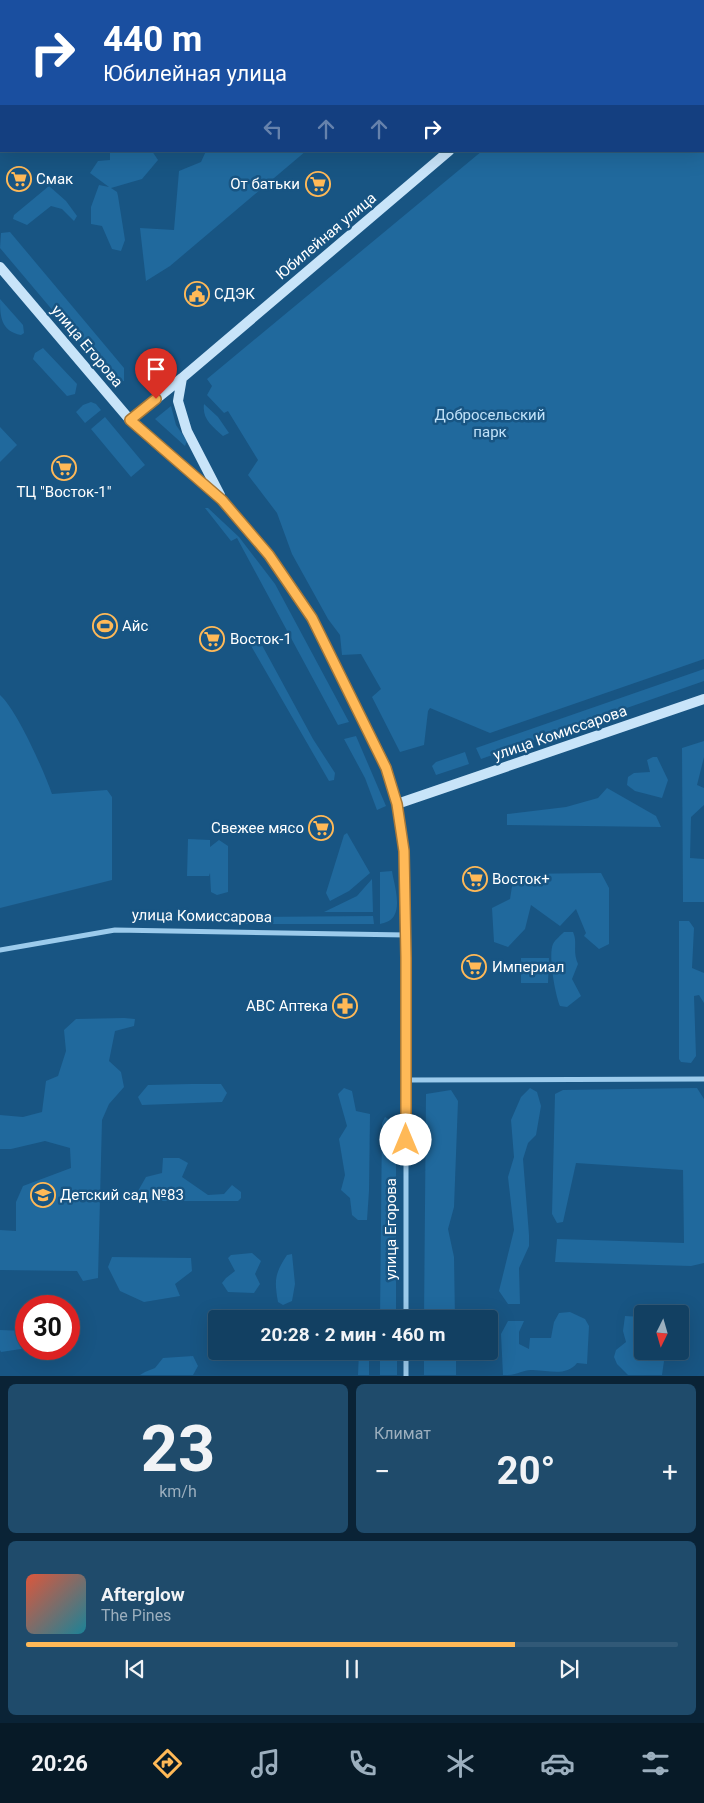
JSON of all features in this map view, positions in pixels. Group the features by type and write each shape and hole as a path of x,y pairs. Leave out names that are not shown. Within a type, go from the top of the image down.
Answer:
{"main road":[{"name":"Юбилейная улица","path":"130,420 448,152"},
{"name":"улица Егорова","path":"0,267 130,420 222,500 269,555 312,618 386,768 397,804"},
{"name":"улица Егорова","path":"182,378 178,401 187,431 222,500"},
{"name":"улица Комиссарова","path":"397,804 704,699"}],"street":[{"name":"улица Егорова","path":"397,804 404,851 406,935 406,1310"},
{"name":"улица Комиссарова","path":"0,950 114,930 406,935"},
{"path":"407,1080 704,1079"},
{"path":"406,1360 406,1376"}],"green space":[{"path":"110,152 153,152 158,160 142,179 111,188 117,192 125,240 121,251 112,249 102,226 91,224 91,207 99,185 109,187 90,173 98,161 110,160"},
{"path":"206,152 305,152 170,266 146,281 140,228 174,230 179,171 201,162"},
{"name":"Добросельский парк","path":"481,152 704,152 704,659 490,733 430,708 424,745 400,752 372,697 381,689 361,654 342,655 340,635 328,619 292,554 277,513 248,475 258,460 228,411 224,413 207,395 212,386 207,379"},
{"path":"49,186 66,201 77,216 74,221 62,209 51,206 27,225 13,219 14,215"},
{"path":"10,232 124,368 124,381 113,382 0,248 1,233"},
{"path":"0,299 23,325 24,333 21,335 9,330 3,322 0,312"},
{"path":"43,348 77,384 75,394 67,396 33,359 35,353"},
{"path":"91,402 96,404 101,410 85,423 76,412 83,405"},
{"path":"204,404 218,417 229,433 223,436 212,425 206,418"},
{"path":"171,406 176,425 187,441 185,446 155,419"},
{"path":"105,417 145,465 131,477 91,429"},
{"path":"0,427 17,445 0,462"},
{"path":"205,508 208,508 239,537 275,584 349,722 338,725 237,538 231,541"},
{"path":"257,636 313,739 335,773 334,780 329,781 250,644 252,638"},
{"path":"704,669 704,681 481,759 476,748"},
{"path":"0,695 22,727 52,794 107,790 112,797 112,880 0,908"},
{"path":"356,736 386,806 377,810 365,778 344,739"},
{"path":"704,741 704,757 697,785 704,788 704,805 691,817 690,858 704,859 704,902 683,902 682,748"},
{"path":"465,752 469,764 436,775 432,766 436,762"},
{"path":"657,757 668,780 662,798 635,791 627,785 628,777 634,773 650,772 647,760"},
{"path":"607,788 656,816 661,827 507,825 507,814 566,807 598,798"},
{"path":"347,833 370,873 349,891 330,901 326,893 344,835"},
{"path":"188,839 210,840 210,847 219,840 228,846 228,892 217,895 211,892 210,873 209,876 187,876"},
{"path":"392,871 396,894 396,911 391,919 380,924 380,872"},
{"path":"601,873 609,888 609,944 599,949 584,936 586,933 576,909 560,926 531,905 525,929 508,947 494,942 492,908 510,899 514,874"},
{"path":"372,879 373,912 324,912 357,896"},
{"path":"373,916 374,924 239,924 239,917"},
{"path":"679,921 689,921 694,928 692,968 704,973 704,1003 699,995 694,996 696,1056 691,1063 681,1062 679,1059"},
{"path":"564,932 573,932 575,955 578,964 572,979 581,996 567,1007 560,1006 558,1000 551,957 553,944"},
{"path":"521,958 549,958 548,983 521,983"},
{"path":"76,1019 135,1019 134,1026 115,1031 109,1061 121,1072 124,1087 109,1104 102,1120 98,1278 83,1281 77,1271 0,1270 0,1230 16,1231 16,1202 23,1186 71,1168 70,1148 45,1141 11,1149 0,1149 0,1115 23,1117 42,1112 46,1081 58,1076 66,1051 64,1030"},
{"path":"221,1084 227,1093 222,1102 142,1105 138,1097 148,1085"},
{"path":"344,1088 352,1091 356,1111 370,1114 367,1220 358,1220 352,1215 350,1198 341,1190 345,1175 339,1139 347,1126 338,1094"},
{"path":"530,1088 537,1092 541,1106 536,1135 528,1143 523,1159 529,1246 519,1268 520,1304 508,1304 499,1291 514,1230 508,1177 514,1157 511,1120 521,1097"},
{"path":"697,1088 704,1099 704,1263 691,1266 555,1262 557,1239 684,1243 683,1170 576,1163 563,1222 557,1223 552,1214 555,1094 563,1090"},
{"path":"451,1090 458,1101 454,1207 448,1229 454,1257 455,1310 424,1310 426,1094"},
{"path":"385,1117 396,1123 396,1310 380,1310 382,1123"},
{"path":"163,1158 179,1158 188,1163 182,1177 208,1195 224,1194 232,1185 241,1192 241,1198 238,1201 152,1201 138,1191 146,1177 162,1173"},
{"path":"252,1253 261,1261 255,1274 260,1284 254,1293 228,1292 222,1283 235,1271 228,1258 231,1255"},
{"path":"292,1254 295,1284 292,1301 283,1305 278,1302 276,1277 287,1255"},
{"path":"112,1257 191,1258 192,1271 175,1284 180,1296 144,1302 120,1291 108,1267"},
{"path":"570,1312 585,1319 589,1326 587,1364 577,1363 568,1370 563,1371 529,1370 503,1375 501,1334 508,1321 524,1321 519,1332 519,1344 529,1349 530,1338 551,1338 554,1322 559,1313"},
{"path":"625,1316 634,1317 634,1360 664,1360 662,1375 628,1375 617,1364 614,1357 616,1350 626,1342 623,1331"},
{"path":"0,1330 15,1331 15,1350 1,1352"},
{"path":"193,1356 198,1366 193,1375 140,1375 155,1368 163,1358"},
{"path":"359,1360 369,1360 369,1375 358,1375"},
{"path":"380,1360 397,1360 397,1375 380,1375"},
{"path":"424,1360 456,1360 456,1375 424,1375"}],"place":[{"name":"Смак","path":"19,179"},
{"name":"От батьки","path":"318,184"},
{"name":"СДЭК","path":"197,294"},
{"name":"ТЦ \"Восток-1\"","path":"64,468"},
{"name":"Айс","path":"105,626"},
{"name":"Восток-1","path":"212,639"},
{"name":"Свежее мясо","path":"321,828"},
{"name":"Восток+","path":"475,879"},
{"name":"Империал","path":"474,967"},
{"name":"ABC Аптека","path":"345,1006"},
{"name":"Детский сад №83","path":"43,1195"}],"route":[{"path":"156,399 130,420 222,500 269,555 312,618 386,768 397,804 404,851 406,1140"}]}
